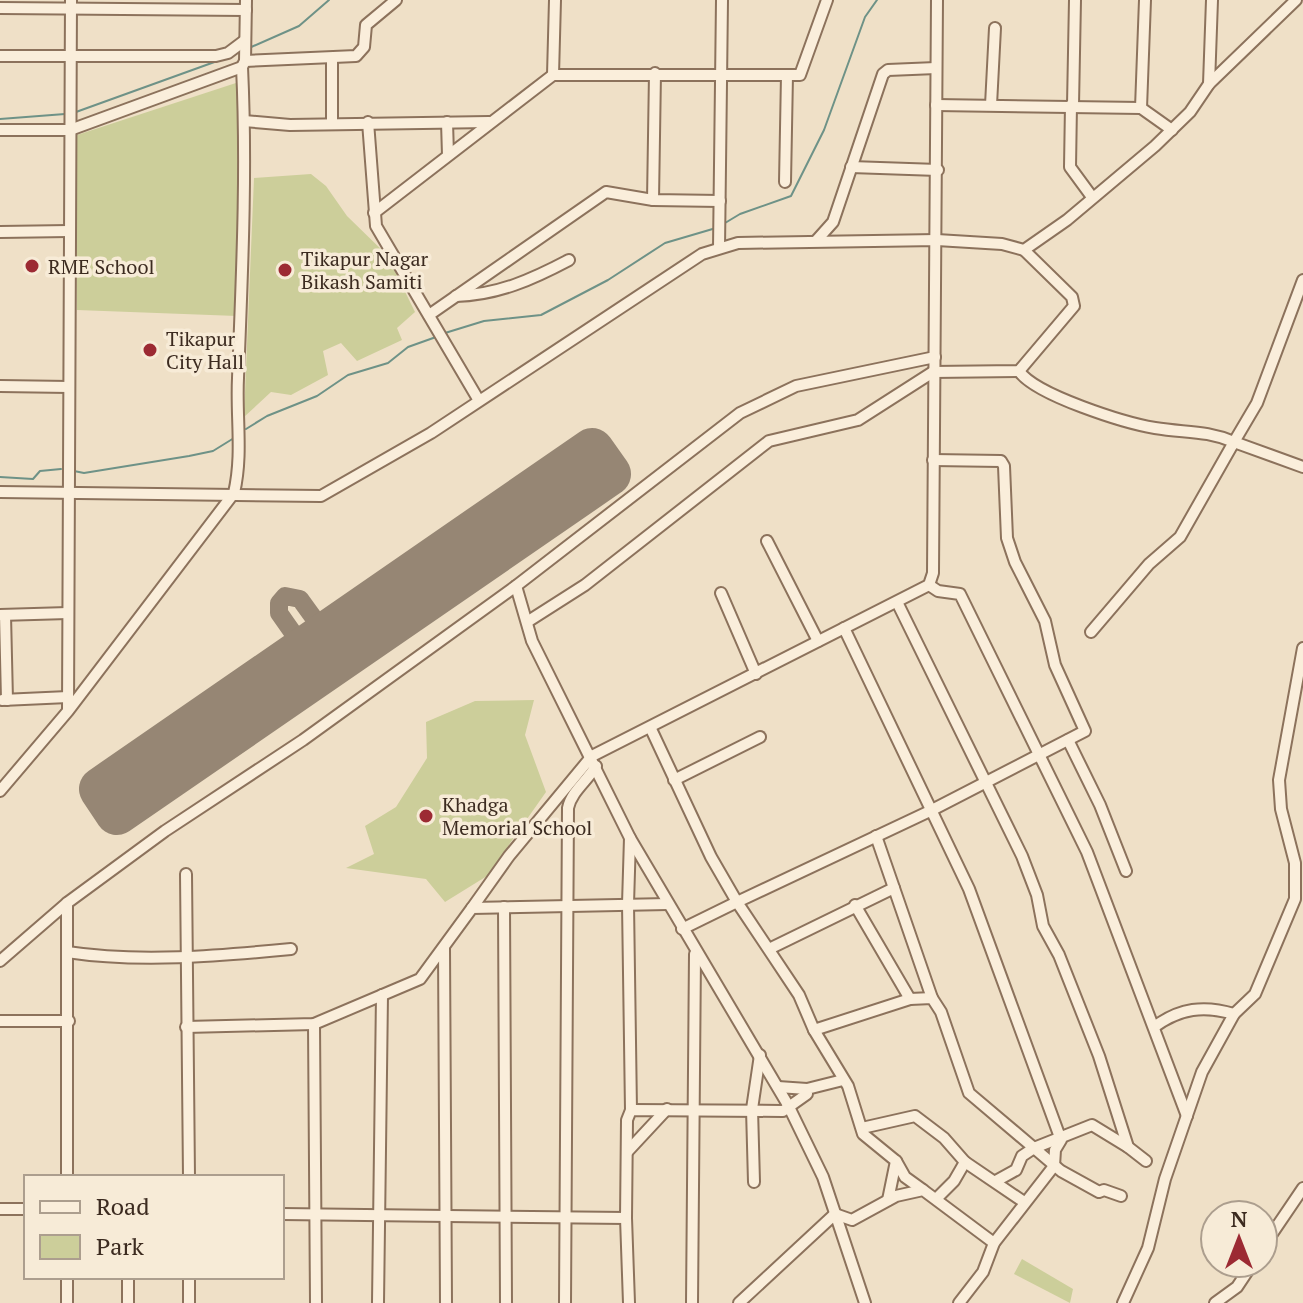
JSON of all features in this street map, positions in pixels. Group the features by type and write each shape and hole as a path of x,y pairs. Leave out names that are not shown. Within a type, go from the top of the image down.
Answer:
{"street":[{"path":"0,130 70,130 243,64 356,56 364,47 366,25 396,0"},
{"path":"553,75 555,0"},
{"path":"719,248 722,0"},
{"path":"374,213 553,75 800,75 827,0"},
{"path":"186,1027 314,1024 420,979 509,856 594,761 929,585 933,573 937,0"},
{"path":"1075,0 1070,167 1092,197"},
{"path":"1141,108 1145,0"},
{"path":"1209,84 1212,0"},
{"path":"1024,250 1172,130 1190,112 1209,84 1296,0"},
{"path":"68,711 66,495 71,4"},
{"path":"0,8 71,4 246,5 238,422 240,468 234,493 68,711 0,791"},
{"path":"991,105 995,28"},
{"path":"0,56 216,56 228,53 244,41"},
{"path":"332,60 332,124"},
{"path":"816,241 833,222 883,74 888,70 936,68"},
{"path":"653,200 655,73"},
{"path":"785,182 787,75"},
{"path":"936,105 1141,108 1172,130"},
{"path":"244,121 290,125 489,122"},
{"path":"368,122 376,226 478,399"},
{"path":"447,122 448,155"},
{"path":"851,167 938,170"},
{"path":"429,315 606,192 653,200 720,201"},
{"path":"0,232 69,231"},
{"path":"0,492 321,496 431,433 478,399 702,254 738,243 937,240 1002,244 1024,250 1072,297 1074,306 1036,346 1019,371"},
{"path":"456,296 503,289 533,280 569,260"},
{"path":"1091,632 1149,564 1180,537 1257,403 1303,280"},
{"path":"0,961 67,903 185,816 303,740 516,586 712,433 763,400 796,386 935,357"},
{"path":"527,622 585,585 769,441 858,420 933,372 1019,371"},
{"path":"1019,371 1024,379 1049,392 1102,412 1151,427 1211,431 1303,467"},
{"path":"0,386 69,387"},
{"path":"682,929 930,811 1085,731 1055,665 1045,621 1015,562 1007,538 1004,466 1001,461 933,460"},
{"path":"767,541 818,641"},
{"path":"929,585 938,591 960,594 1040,754 1087,852 1187,1116"},
{"path":"516,586 539,655 630,838 788,1105 823,1177 865,1303"},
{"path":"721,593 756,674"},
{"path":"897,602 985,780 1037,895 1043,926 1059,955 1099,1056 1128,1147"},
{"path":"68,613 2,615 3,700 68,697"},
{"path":"844,628 969,889 1061,1140 1055,1150 1054,1166 994,1243 983,1272 959,1303"},
{"path":"1123,1303 1148,1248 1165,1179 1202,1072 1234,1014 1255,994 1295,899 1295,863 1281,809 1279,780 1303,648"},
{"path":"651,729 711,857 799,995 870,1140 896,1161 905,1177 994,1243"},
{"path":"674,780 760,737"},
{"path":"1068,740 1100,805 1126,871"},
{"path":"565,1303 565,904 570,801 594,761"},
{"path":"876,836 932,998 941,1012 969,1093 1054,1166 1099,1192 1104,1190 1121,1196"},
{"path":"629,1303 626,1218 631,1110 630,838"},
{"path":"186,874 189,1175"},
{"path":"769,949 894,888"},
{"path":"67,903 67,1175"},
{"path":"472,908 668,904"},
{"path":"855,905 910,999"},
{"path":"504,907 506,1303"},
{"path":"444,948 446,1303"},
{"path":"67,952 90,956 186,956 291,949"},
{"path":"692,1303 695,952"},
{"path":"378,1303 382,995"},
{"path":"814,1030 910,999 932,998"},
{"path":"1154,1027 1169,1016 1204,1007 1234,1014"},
{"path":"0,1021 69,1021"},
{"path":"314,1024 316,1303"},
{"path":"754,1182 752,1109 760,1053"},
{"path":"778,1087 807,1089 843,1080"},
{"path":"631,1110 783,1111 807,1094 807,1089"},
{"path":"627,1152 667,1109"},
{"path":"862,1128 915,1116 944,1138 965,1162 1024,1202"},
{"path":"996,1181 1016,1170 1022,1156 1034,1148 1092,1125 1146,1161"},
{"path":"888,1200 896,1161"},
{"path":"937,1198 954,1181 965,1162"},
{"path":"1279,1223 1303,1188"},
{"path":"835,1214 852,1220 888,1200 923,1190"},
{"path":"0,1209 24,1209"},
{"path":"284,1214 378,1218 563,1215 626,1218"},
{"path":"739,1303 835,1214"},
{"path":"67,1279 67,1303"},
{"path":"128,1279 128,1303"},
{"path":"189,1279 189,1303"},
{"path":"1215,1303 1237,1287 1242,1279"}],"green space":[{"path":"239,82 237,316 77,310 74,136"},
{"path":"311,174 326,186 347,216 387,255 415,312 397,328 402,340 357,361 341,343 323,351 328,375 291,395 271,392 244,417 254,178"},
{"path":"534,700 525,735 546,792 487,876 445,902 426,879 346,868 374,854 365,826 396,807 427,758 426,722 475,701"},
{"path":"1022,1259 1073,1289 1070,1303 1014,1274"}],"waterway":[{"path":"249,48 299,26 329,0"},
{"path":"725,223 740,214 791,196 824,130 865,17 877,0"},
{"path":"76,112 220,60"},
{"path":"0,119 65,114"},
{"path":"445,333 484,321 541,315 608,280 665,243 716,228"},
{"path":"246,429 267,416 317,396 348,375 388,363 408,347 436,337"},
{"path":"74,471 84,473 189,456 213,451 234,438"},
{"path":"0,477 33,479 40,471 61,469"}],"taxiway":[{"path":"312,660 279,613 279,603 285,596 300,599 334,646"}],"runway":[{"path":"592,450 609,474 117,813 101,789 592,450"}],"place":[{"name":"RME School","path":"32,266"},
{"name":"Tikapur Nagar Bikash Samiti","path":"285,270"},
{"name":"Tikapur City Hall","path":"150,350"},
{"name":"Khadga Memorial School","path":"426,816"}]}
